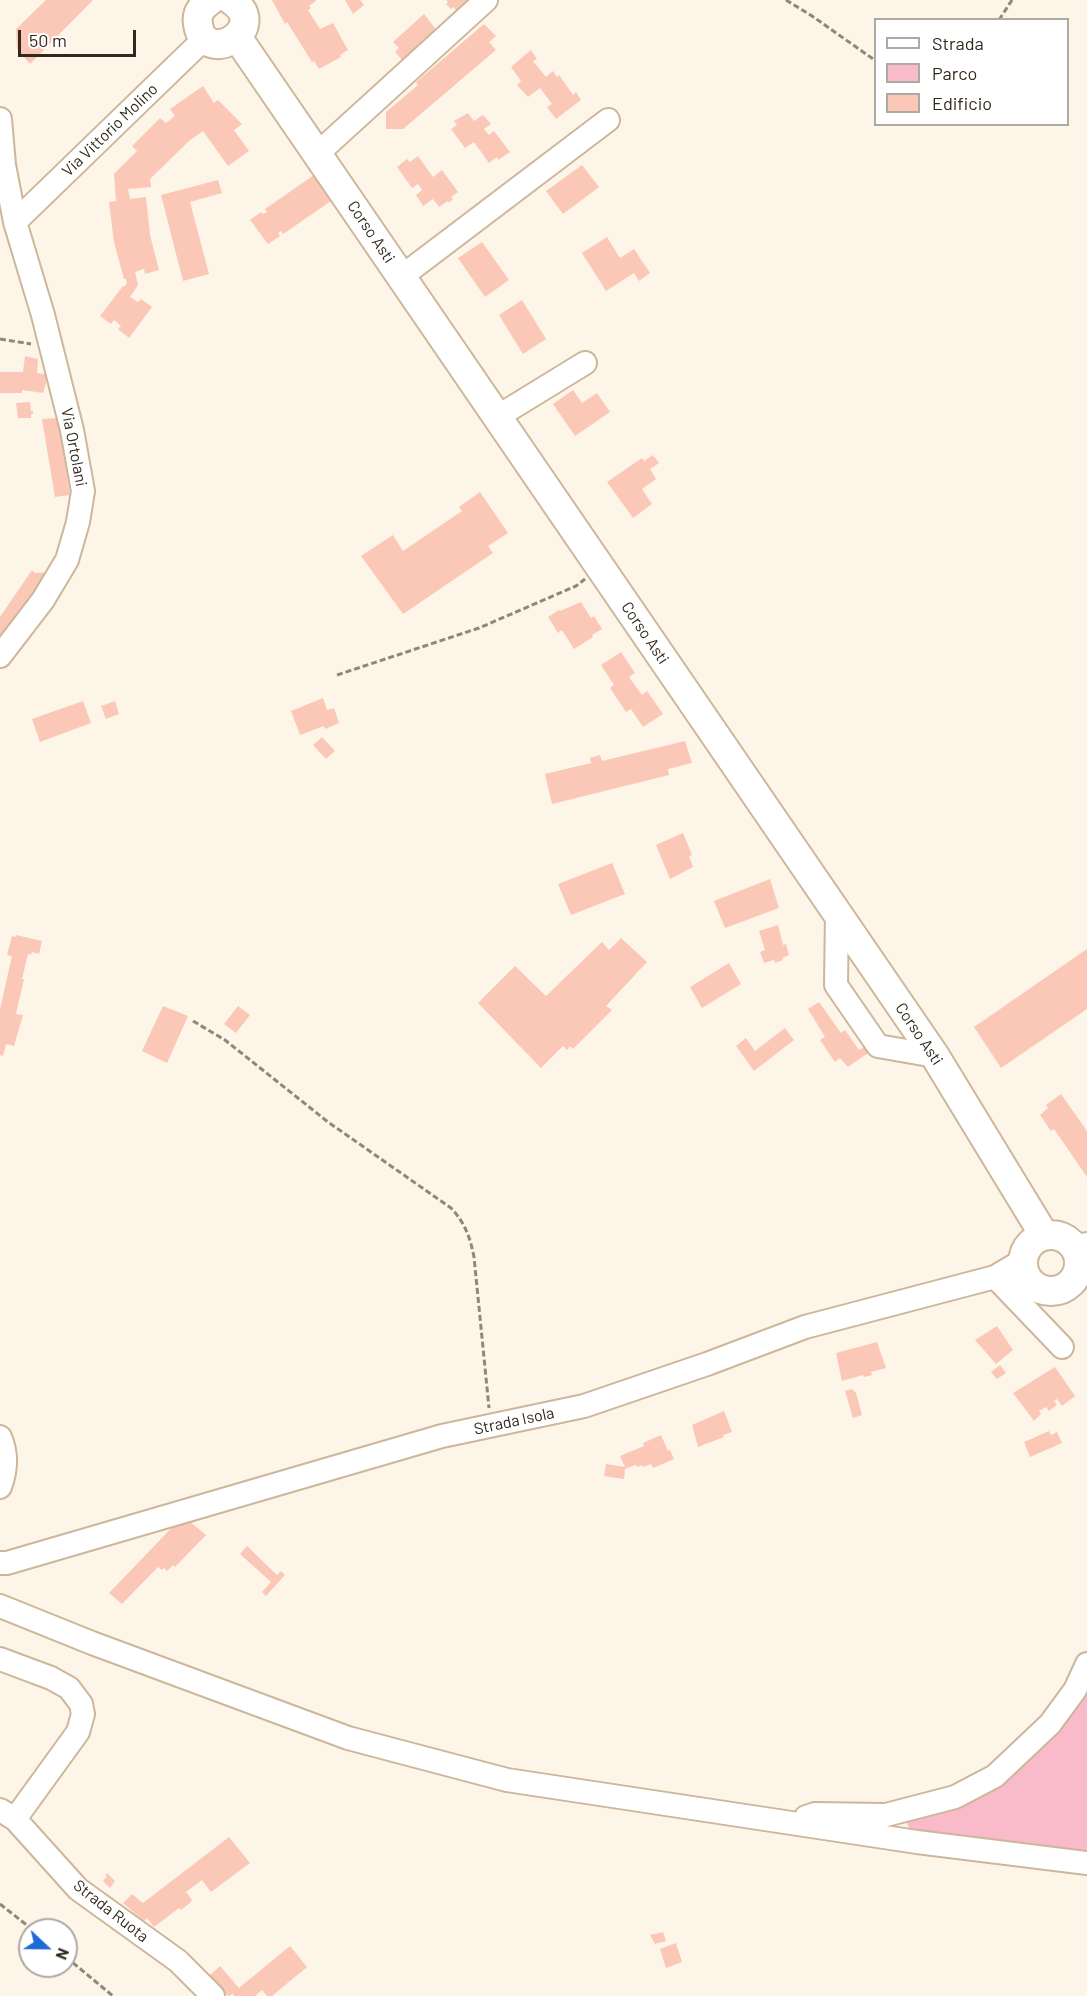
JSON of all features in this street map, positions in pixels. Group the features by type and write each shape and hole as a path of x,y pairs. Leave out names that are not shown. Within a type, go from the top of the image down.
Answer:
{"main road":[{"path":"230,1 241,9 244,24 237,37 225,44 218,44 205,38 198,25 200,10 230,1"},
{"name":"Corso Asti","path":"237,37 935,1056 1044,1235"},
{"path":"1044,1235 1061,1236 1081,1245 1079,1263 1081,1287 1041,1290 1027,1278 1022,1261 1029,1244 1044,1235"}],"street":[{"path":"317,154 486,0"},
{"name":"Via Vittorio Molino","path":"15,222 205,38"},
{"name":"Via Ortolani","path":"0,119 2,164 15,222 72,430 83,492 78,522 67,560 43,600 0,656"},
{"path":"401,277 608,120"},
{"path":"497,417 585,363"},
{"path":"837,913 836,985 878,1046 935,1056"},
{"name":"Strada Isola","path":"0,1563 7,1563 442,1436 584,1406 805,1327 995,1277 1022,1261"},
{"path":"995,1277 1062,1347"},
{"path":"0,1437 5,1461 0,1487"},
{"path":"0,1606 92,1643 348,1738 507,1780 783,1823 1087,1863"},
{"name":"Strada Ruota","path":"0,1659 51,1678 69,1688 81,1704 83,1714 78,1732 8,1814 78,1889 178,1961 213,1996"},
{"path":"783,1823 815,1814 886,1815 955,1797 994,1776 1044,1731 1075,1690 1087,1664"}],"path":[{"path":"786,0 874,61"},
{"path":"1000,18 1012,0"},
{"path":"0,339 51,347"},
{"path":"337,675 479,628 576,586 600,567"},
{"path":"193,1021 225,1041 328,1122 451,1208 462,1220 469,1235 474,1257 490,1426"},
{"path":"0,1904 18,1918"},
{"path":"78,1968 113,1996"}],"green space":[{"path":"1087,1680 1087,1853 912,1830 909,1827 908,1818 970,1795"}],"building":[{"path":"46,0 93,0 30,64 17,49 16,29"},
{"path":"272,0 315,0 308,10 320,29 333,23 348,50 340,55 341,57 319,69 314,61 312,62 287,22 285,24"},
{"path":"345,0 360,0 364,5 353,14"},
{"path":"446,0 473,0 459,13 446,4 448,2"},
{"path":"424,14 438,32 403,61 395,52 399,48 393,42"},
{"path":"484,24 496,36 489,42 496,50 403,129 386,129 386,112 418,85 416,82"},
{"path":"531,50 537,59 533,61 546,77 553,71 557,77 559,75 573,95 576,92 581,100 556,119 547,107 552,104 540,88 528,97 517,85 521,81 511,67"},
{"path":"203,86 214,103 218,100 242,124 234,130 249,151 228,166 203,131 189,141 150,179 151,187 128,189 130,199 146,197 150,235 159,270 145,274 144,269 135,272 138,285 130,297 138,302 141,299 152,307 129,338 118,329 121,326 114,320 111,324 100,316 127,283 114,242 109,202 116,201 114,174 137,151 132,146 160,118 166,123 175,116 170,109"},
{"path":"468,113 474,121 483,115 491,124 484,129 489,135 494,131 510,152 489,163 474,142 465,148 451,129 457,125 454,121"},
{"path":"418,156 433,177 442,170 458,192 451,197 453,199 449,203 448,201 439,207 433,199 423,206 416,195 422,190 418,184 412,188 397,167 407,159 410,162"},
{"path":"582,165 599,187 563,214 546,191"},
{"path":"314,175 334,199 283,234 281,231 278,233 280,236 268,244 250,220 261,212 263,214 267,212 265,209"},
{"path":"218,180 222,193 190,202 209,274 183,281 161,195"},
{"path":"607,237 620,258 634,249 650,273 639,281 634,273 606,291 582,253"},
{"path":"482,242 509,280 485,297 458,258"},
{"path":"522,300 546,339 523,354 499,315"},
{"path":"25,356 38,359 37,373 45,374 47,380 43,393 22,390 22,393 0,393 0,372 23,372"},
{"path":"573,390 582,403 597,393 610,412 575,436 553,404"},
{"path":"30,402 31,411 33,411 31,418 18,418 16,403"},
{"path":"58,418 70,495 55,497 42,419"},
{"path":"653,455 659,463 650,469 656,479 642,489 652,504 633,518 607,482 642,458 644,461"},
{"path":"480,492 508,533 488,546 493,553 403,614 361,556 393,535 403,551 462,511 459,507"},
{"path":"32,570 35,573 51,572 0,648 0,617"},
{"path":"581,602 591,618 594,616 602,629 574,649 562,630 558,633 548,617 559,610"},
{"path":"621,652 635,673 629,677 631,680 642,695 647,691 663,714 643,727 631,709 626,712 610,688 614,685 601,665"},
{"path":"323,698 327,710 334,708 339,723 300,735 291,711"},
{"path":"83,701 91,723 40,742 32,719"},
{"path":"115,701 119,714 106,719 101,706"},
{"path":"322,737 335,751 326,759 313,745"},
{"path":"685,741 692,763 668,769 669,775 552,804 545,774 591,763 590,758 600,755 602,761"},
{"path":"683,833 692,855 689,856 693,867 670,879 656,845"},
{"path":"612,863 625,894 571,915 558,884"},
{"path":"770,879 779,908 725,928 714,901"},
{"path":"778,925 783,945 786,944 789,955 775,963 774,960 764,963 760,952 765,950 759,931"},
{"path":"16,935 42,941 39,954 32,952 31,955 28,954 16,1014 23,1015 14,1046 6,1044 3,1056 0,1055 0,1009 12,956 7,955 12,936 16,937"},
{"path":"621,938 647,962 606,1006 612,1010 573,1049 570,1046 567,1050 563,1046 541,1068 478,1003 515,966 546,996 602,942 609,950"},
{"path":"1087,949 1087,1009 1001,1068 974,1027"},
{"path":"729,963 741,984 702,1008 690,987"},
{"path":"819,1002 841,1033 845,1030 859,1050 864,1047 868,1053 848,1067 840,1058 835,1062 820,1040 825,1037 808,1009"},
{"path":"163,1006 188,1016 167,1063 142,1051"},
{"path":"238,1006 250,1015 236,1033 224,1024"},
{"path":"785,1028 794,1040 754,1071 736,1046 746,1038 755,1051"},
{"path":"1061,1094 1087,1131 1087,1177 1054,1129 1051,1131 1040,1115 1048,1108 1046,1105"},
{"path":"997,1326 1013,1350 996,1364 975,1340"},
{"path":"877,1342 886,1368 871,1372 872,1375 842,1381 836,1353"},
{"path":"1000,1365 1006,1373 997,1379 991,1372"},
{"path":"1055,1367 1075,1396 1062,1406 1057,1399 1054,1401 1057,1405 1049,1411 1046,1407 1039,1411 1041,1414 1034,1421 1013,1393"},
{"path":"852,1389 856,1393 862,1415 853,1418 845,1391"},
{"path":"724,1411 732,1432 698,1447 692,1425"},
{"path":"1049,1431 1051,1435 1057,1432 1062,1443 1030,1457 1024,1442"},
{"path":"661,1435 674,1459 653,1468 651,1464 643,1467 635,1465 625,1469 624,1479 604,1476 606,1464 625,1467 620,1456 644,1446 643,1443"},
{"path":"183,1516 206,1535 175,1567 173,1565 167,1571 158,1567 122,1604 109,1593"},
{"path":"247,1546 277,1575 281,1571 285,1575 266,1596 262,1592 271,1582 240,1554"},
{"path":"229,1837 250,1863 211,1892 202,1880 186,1892 192,1900 190,1903 181,1910 179,1908 154,1927 147,1918 144,1921 123,1903 132,1894 143,1903"},
{"path":"107,1873 115,1881 110,1888 103,1881"},
{"path":"663,1932 666,1941 655,1944 650,1935"},
{"path":"676,1943 682,1962 666,1968 660,1949"},
{"path":"290,1946 307,1967 272,1996 267,1996 262,1990 257,1996 234,1996 233,1994 228,1996 208,1977 220,1966 239,1988"}]}
